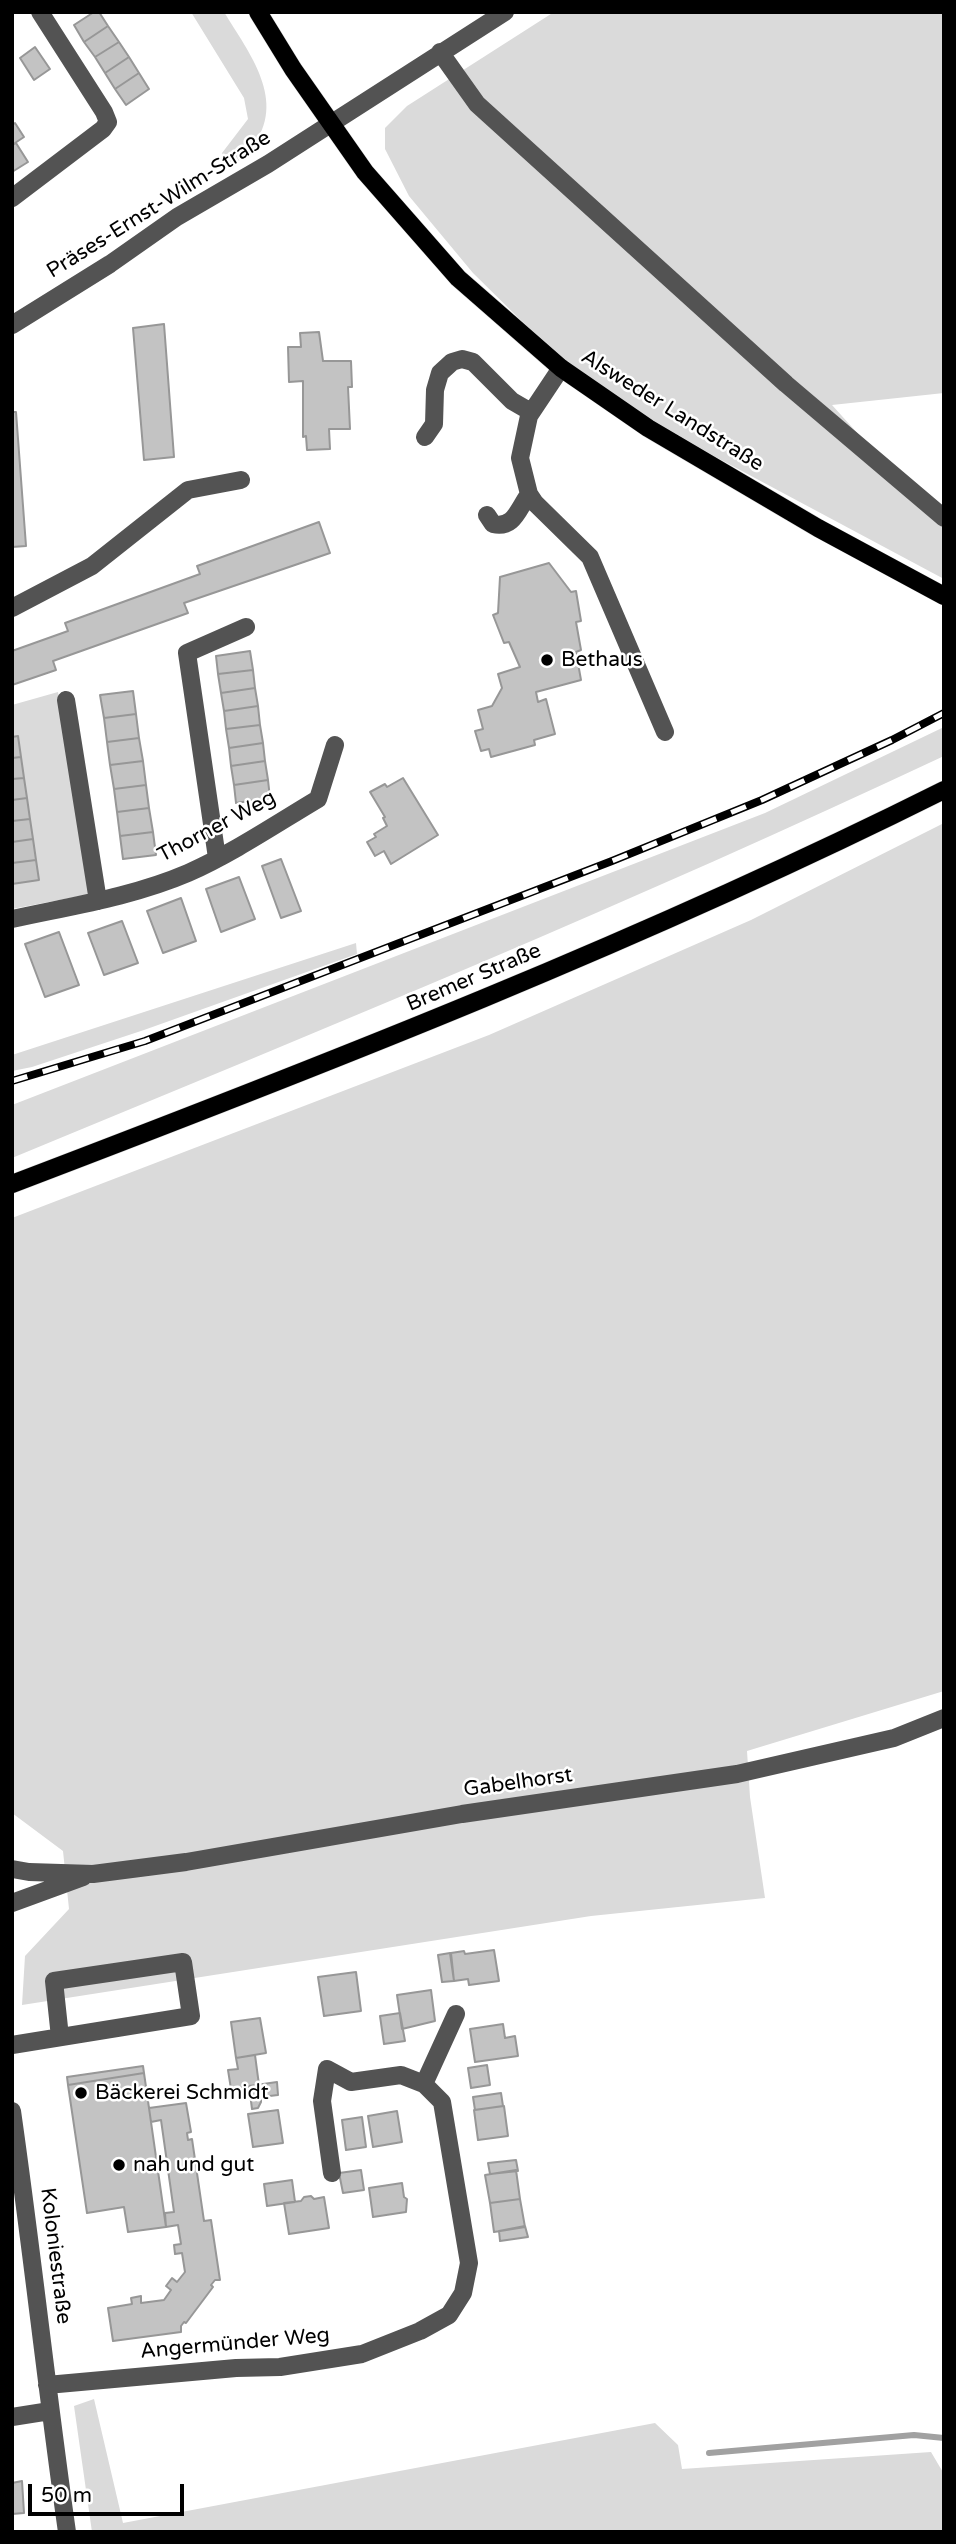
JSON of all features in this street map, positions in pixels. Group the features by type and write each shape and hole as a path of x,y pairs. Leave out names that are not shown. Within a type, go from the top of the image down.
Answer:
{"main road":[{"name":"Alsweder Landstraße","path":"258,12 365,172 458,278 561,368 648,428 818,528 944,596"},
{"name":"Bremer Straße","path":"12,1184 419,1026 742,886 944,790"}],"street":[{"path":"12,198 103,130 108,122 40,12"},
{"name":"Präses-Ernst-Wilm-Straße","path":"12,325 110,264 177,217 268,164 505,12"},
{"path":"440,52 477,104 786,384 944,518"},
{"path":"425,437 434,424 435,390 440,373 452,362 462,359 473,362 512,401 531,412"},
{"path":"561,368 531,412 520,458 528,494 590,557 665,732"},
{"path":"12,608 92,566 188,490 242,480"},
{"path":"487,515 493,524 509,524 528,494"},
{"path":"217,858 187,653 246,626"},
{"path":"66,700 98,901"},
{"name":"Thorner Weg","path":"12,919 126,895 186,873 217,858 318,799 335,746"},
{"name":"Gabelhorst","path":"12,1870 93,1874 186,1862 449,1816 737,1774 894,1738 944,1718"},
{"name":"Gabelhorst","path":"12,1903 93,1874"},
{"path":"12,2045 191,2016 183,1962 54,1981 60,2037"},
{"path":"332,2173 322,2101 327,2069 351,2082 401,2075 424,2084 456,2014"},
{"name":"Angermünder Weg","path":"47,2385 236,2368 280,2367 362,2354 421,2331 449,2315 464,2293 469,2263 442,2102 424,2084"},
{"name":"Koloniestraße","path":"12,2111 36,2275 50,2411 67,2532"},
{"path":"12,2417 50,2411"}],"shaded area":[{"path":"191,12 224,12 253,61 266,95 262,130 250,150 229,170 222,153 248,119 244,98"},
{"path":"554,12 944,12 944,393 832,405 944,529 944,579 652,423 559,358 473,273 409,196 385,149 385,128 407,106"},
{"path":"58,692 91,894 12,909 12,705"},
{"path":"944,727 944,756 481,963 12,1158 12,1105 765,813"},
{"path":"944,823 944,1691 747,1751 750,1797 765,1898 591,1916 22,2005 25,1956 69,1909 63,1851 12,1813 12,1218 489,1035 751,920"},
{"path":"356,943 357,954 144,1030 32,1067 12,1071 12,1055"},
{"path":"94,2399 123,2523 655,2423 678,2445 682,2469 931,2452 944,2474 944,2532 92,2532 74,2406"}],"building":[{"path":"94,12 99,12 108,26 84,42 74,25"},
{"path":"108,26 119,42 95,57 84,42"},
{"path":"119,42 129,57 105,73 95,57"},
{"path":"35,47 50,69 34,80 20,58"},
{"path":"129,57 139,73 115,89 105,73"},
{"path":"139,73 149,89 126,105 115,89"},
{"path":"15,123 24,137 12,145 12,125"},
{"path":"16,143 28,162 12,172 12,145"},
{"path":"164,324 174,457 144,460 133,328"},
{"path":"319,332 323,361 351,361 352,387 348,387 350,429 329,429 330,449 307,450 306,436 303,437 303,381 289,382 288,347 301,347 300,333"},
{"path":"12,412 16,412 26,546 12,547"},
{"path":"319,522 330,553 184,603 188,613 53,661 56,670 12,685 12,651 68,631 65,623 200,574 197,566"},
{"name":"Bethaus","path":"549,563 571,592 576,591 581,621 576,622 581,650 576,652 581,680 536,692 538,702 546,699 555,734 534,740 535,745 491,757 489,749 481,751 475,731 483,729 478,710 492,706 502,688 498,674 520,667 509,642 504,643 493,615 498,613 500,577"},
{"path":"250,651 253,670 218,674 216,656"},
{"path":"253,670 255,688 221,693 218,674"},
{"path":"255,688 258,706 224,711 221,693"},
{"path":"133,691 136,714 104,718 100,695"},
{"path":"258,706 260,725 226,729 224,711"},
{"path":"136,714 139,738 107,742 104,718"},
{"path":"260,725 263,743 229,748 226,729"},
{"path":"18,736 21,757 12,758 12,737"},
{"path":"139,738 143,761 110,765 107,742"},
{"path":"263,743 265,761 231,766 229,748"},
{"path":"21,757 24,778 12,779 12,758"},
{"path":"143,761 146,785 114,789 110,765"},
{"path":"265,761 268,780 234,785 231,766"},
{"path":"24,778 27,798 12,800 12,779"},
{"path":"403,778 438,835 391,864 384,851 375,856 367,842 387,826 383,818 385,817 370,792"},
{"path":"268,780 270,798 236,803 234,785"},
{"path":"146,785 149,808 117,812 114,789"},
{"path":"27,798 30,819 12,821 12,800"},
{"path":"149,808 153,832 120,836 117,812"},
{"path":"30,819 33,839 12,842 12,821"},
{"path":"153,832 156,855 123,859 120,836"},
{"path":"33,839 36,860 12,863 12,842"},
{"path":"281,859 301,911 281,918 262,866"},
{"path":"36,860 39,880 12,884 12,863"},
{"path":"239,877 255,919 221,932 206,889"},
{"path":"181,898 196,941 163,953 147,911"},
{"path":"122,921 138,963 104,975 88,933"},
{"path":"59,932 79,985 45,997 25,944"},
{"path":"494,1950 499,1981 469,1985 468,1979 454,1981 451,1953"},
{"path":"450,1953 454,1981 442,1982 438,1955"},
{"path":"356,1972 361,2011 324,2016 318,1977"},
{"path":"431,1990 435,2021 402,2029 397,1995"},
{"path":"400,2013 405,2041 384,2044 380,2016"},
{"path":"260,2018 266,2053 236,2058 231,2022"},
{"path":"503,2024 505,2038 515,2036 518,2056 475,2062 470,2029"},
{"path":"255,2055 259,2085 231,2089 228,2070 238,2069 236,2058"},
{"path":"487,2065 490,2085 471,2088 468,2068"},
{"path":"143,2066 144,2073 68,2085 67,2077"},
{"name":"nah und gut","path":"144,2073 166,2227 128,2232 124,2207 87,2213 68,2085"},
{"path":"277,2082 278,2095 261,2097 258,2108 252,2109 249,2086"},
{"path":"501,2093 503,2106 475,2110 473,2097"},
{"path":"186,2103 191,2132 187,2133 188,2140 192,2139 204,2221 211,2220 220,2280 215,2280 211,2285 213,2287 181,2326 181,2332 113,2341 108,2308 132,2304 131,2298 141,2296 141,2303 164,2300 171,2290 166,2286 172,2278 177,2282 185,2272 182,2253 175,2254 174,2245 181,2244 178,2225 166,2227 165,2213 174,2212 161,2120 151,2122 149,2108"},
{"path":"504,2106 508,2136 478,2140 474,2110"},
{"path":"278,2110 283,2143 253,2147 248,2114"},
{"path":"397,2111 402,2142 373,2147 368,2116"},
{"path":"362,2117 366,2147 346,2150 342,2120"},
{"path":"516,2160 518,2171 490,2174 488,2163"},
{"path":"361,2170 364,2190 343,2193 339,2173"},
{"path":"516,2170 520,2199 490,2203 485,2175"},
{"path":"292,2180 295,2202 267,2206 264,2184"},
{"path":"402,2183 404,2197 407,2199 406,2212 373,2217 369,2188"},
{"path":"311,2196 314,2199 324,2197 329,2228 289,2234 284,2203 301,2201 304,2197"},
{"path":"520,2199 525,2227 494,2232 490,2203"},
{"path":"525,2226 528,2237 500,2241 499,2231"},
{"path":"22,2481 24,2513 12,2514 12,2483"}],"waterway":[{"path":"709,2453 914,2435 944,2438"}],"railway":[{"path":"12,1081 145,1041 612,861 762,800 944,713"}],"place":[{"name":"Bethaus","path":"547,660"},
{"name":"Bäckerei Schmidt","path":"81,2093"},
{"name":"nah und gut","path":"119,2165"}]}
